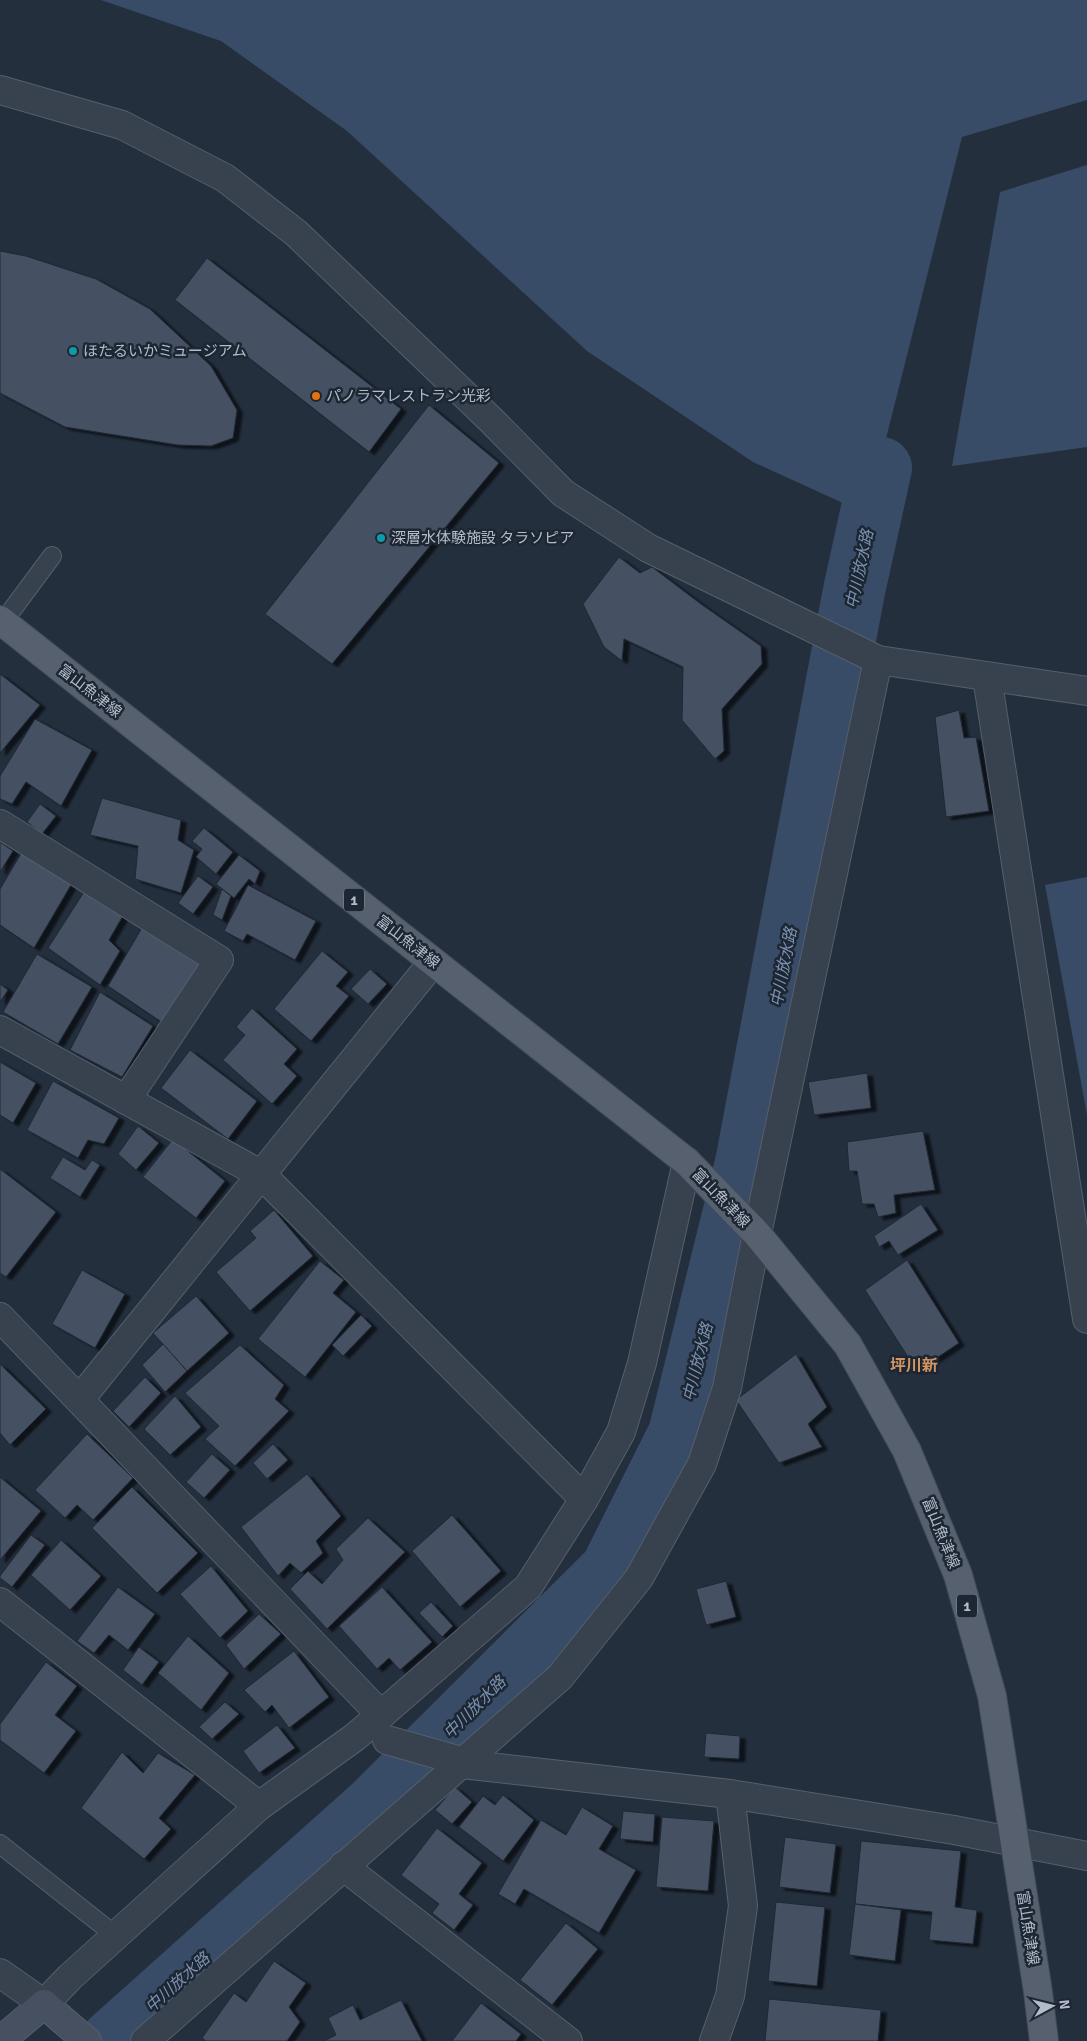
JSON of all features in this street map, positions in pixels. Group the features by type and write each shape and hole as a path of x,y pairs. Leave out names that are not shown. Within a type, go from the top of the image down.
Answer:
{"main road":[{"name":"富山魚津線","path":"1,623 566,1065 687,1162 753,1230 848,1346 908,1450 958,1575 989,1687 1015,1842 1044,2041"},
{"path":"0,2041 44,2004 87,2041"}],"street":[{"path":"0,90 122,125 225,178 296,233 471,400 563,493 648,548 873,659 1087,691"},
{"path":"145,2041 459,1762 560,1677 639,1578 702,1464 727,1388 753,1230 873,659"},
{"path":"987,677 1087,1319"},
{"path":"0,824 219,960 126,1100"},
{"path":"80,1399 433,962"},
{"path":"0,1030 262,1175 584,1499"},
{"path":"0,1972 44,2004 259,1806 355,1737 384,1728 528,1587 584,1499 621,1432 642,1363 687,1162"},
{"path":"0,1317 80,1399 384,1728 459,1762 730,1794 954,1830 1087,1856"},
{"path":"0,1602 259,1806"},
{"path":"714,2041 730,1996 743,1906 730,1794"},
{"path":"343,1866 568,2041"}],"lane":[{"path":"1,623 52,556"},
{"path":"0,1844 116,1936"}],"water":[{"path":"101,0 1087,0 1087,100 962,137 867,514 753,462 587,351 347,131 221,41"},
{"path":"1087,165 1087,447 952,466 1000,192"},
{"path":"1087,877 1087,1115 1045,885"}],"building":[{"path":"0,251 26,256 96,279 150,309 211,366 237,410 233,438 211,446 178,445 65,427 0,393"},
{"path":"207,258 401,409 369,452 175,300"},
{"name":"深層水体験施設 タラソピア","path":"429,405 499,463 332,664 265,614"},
{"path":"619,557 640,573 652,567 761,646 762,664 722,709 724,751 715,759 682,720 683,667 624,639 622,661 604,647 583,604"},
{"path":"0,674 40,705 0,753"},
{"path":"959,710 964,738 976,737 989,811 946,817 935,717"},
{"path":"35,719 92,750 61,806 26,782 12,804 0,799 0,776"},
{"path":"102,798 181,820 178,840 194,850 181,893 135,879 138,846 90,835"},
{"path":"40,804 56,816 42,834 27,822"},
{"path":"204,828 233,852 216,874 196,857 202,849 192,841"},
{"path":"0,842 13,851 0,872"},
{"path":"22,852 71,885 34,948 0,925 0,889"},
{"path":"239,855 260,871 255,884 249,879 234,898 216,884"},
{"path":"198,876 213,887 193,914 178,903"},
{"path":"248,885 316,921 295,960 247,934 243,941 224,931"},
{"path":"222,889 231,896 222,920 213,915"},
{"path":"84,892 124,914 109,940 120,951 100,985 48,948"},
{"path":"143,926 204,959 163,1023 108,986"},
{"path":"322,951 348,972 336,986 349,996 311,1041 274,1009"},
{"path":"37,954 92,987 58,1044 3,1012"},
{"path":"370,969 387,984 368,1004 351,989"},
{"path":"0,984 8,990 0,1002"},
{"path":"100,992 153,1026 122,1077 70,1050"},
{"path":"252,1008 297,1049 284,1064 297,1076 272,1104 223,1060 245,1035 236,1027"},
{"path":"190,1050 257,1101 228,1139 161,1088"},
{"path":"0,1062 36,1083 13,1123 0,1115"},
{"path":"867,1073 871,1108 814,1115 808,1082"},
{"path":"53,1081 119,1118 104,1144 88,1140 78,1158 27,1130"},
{"path":"138,1126 159,1143 136,1170 118,1154"},
{"path":"923,1131 935,1190 894,1195 896,1213 878,1217 874,1204 862,1204 857,1171 849,1171 847,1142"},
{"path":"173,1139 225,1181 196,1218 143,1177"},
{"path":"63,1157 85,1170 92,1160 100,1165 80,1197 50,1178"},
{"path":"0,1169 56,1212 6,1277 0,1273"},
{"path":"921,1204 938,1230 898,1255 889,1241 879,1247 874,1236"},
{"path":"274,1210 313,1256 250,1311 216,1272 256,1238 250,1231"},
{"path":"907,1260 959,1343 917,1371 865,1290"},
{"path":"320,1261 344,1280 333,1293 356,1312 305,1377 258,1339"},
{"path":"82,1270 125,1294 95,1348 52,1324"},
{"path":"196,1296 229,1333 187,1371 153,1333"},
{"path":"361,1315 372,1326 343,1356 332,1345"},
{"path":"163,1344 187,1371 165,1392 142,1365"},
{"path":"240,1345 284,1385 275,1399 289,1411 235,1466 205,1439 219,1426 185,1393"},
{"path":"796,1354 827,1407 808,1424 822,1447 779,1463 736,1400"},
{"path":"0,1364 46,1409 10,1445 0,1433"},
{"path":"145,1377 161,1393 129,1427 113,1411"},
{"path":"175,1396 201,1427 170,1455 144,1429"},
{"path":"87,1434 133,1478 93,1520 77,1505 65,1518 35,1490"},
{"path":"273,1444 288,1460 267,1479 253,1463"},
{"path":"212,1454 230,1470 204,1498 186,1482"},
{"path":"307,1474 341,1516 316,1541 323,1553 301,1573 290,1563 278,1576 241,1527"},
{"path":"0,1477 41,1511 0,1560"},
{"path":"132,1487 198,1553 157,1593 92,1528"},
{"path":"452,1515 501,1571 460,1607 412,1551"},
{"path":"368,1518 405,1552 327,1629 290,1589 308,1571 322,1584 343,1560 336,1549"},
{"path":"31,1535 45,1545 12,1587 0,1576"},
{"path":"61,1540 101,1576 70,1610 31,1575"},
{"path":"211,1566 248,1611 220,1638 180,1594"},
{"path":"726,1581 736,1617 706,1625 696,1589"},
{"path":"118,1587 155,1614 128,1650 109,1635 94,1653 77,1641"},
{"path":"382,1587 432,1642 400,1670 389,1658 377,1669 339,1626"},
{"path":"431,1602 453,1626 442,1637 419,1613"},
{"path":"259,1614 281,1634 244,1669 226,1645"},
{"path":"188,1636 229,1673 201,1710 158,1673"},
{"path":"139,1647 159,1662 142,1685 123,1670"},
{"path":"294,1651 329,1697 289,1728 272,1705 265,1712 244,1690"},
{"path":"46,1662 77,1686 55,1715 76,1731 44,1773 0,1740 0,1724"},
{"path":"225,1702 239,1714 212,1739 199,1727"},
{"path":"277,1725 295,1748 259,1773 243,1751"},
{"path":"706,1733 740,1736 739,1759 704,1757"},
{"path":"122,1752 143,1773 158,1753 195,1775 159,1818 171,1829 144,1859 81,1808"},
{"path":"455,1787 472,1802 452,1824 435,1810"},
{"path":"503,1795 534,1820 503,1861 459,1827 483,1796 495,1805"},
{"path":"582,1807 613,1826 599,1849 636,1870 599,1933 524,1889 515,1904 498,1894 541,1820 566,1835"},
{"path":"623,1811 655,1814 653,1842 620,1839"},
{"path":"662,1817 714,1821 708,1891 656,1887"},
{"path":"437,1828 482,1863 459,1894 473,1905 454,1930 432,1913 439,1904 401,1875"},
{"path":"785,1837 836,1844 830,1893 779,1887"},
{"path":"861,1841 961,1851 955,1907 977,1910 973,1944 929,1940 932,1912 855,1904"},
{"path":"776,1902 825,1907 817,1986 768,1981"},
{"path":"855,1904 901,1910 895,1961 849,1955"},
{"path":"566,1923 598,1949 552,2005 520,1980"},
{"path":"274,1961 306,1983 289,2007 300,2022 287,2041 206,2041 202,2038 234,1993 246,2002"},
{"path":"769,1999 881,2010 878,2041 765,2041"},
{"path":"401,2000 422,2041 324,2041 336,2035 328,2018 353,2005 360,2020"},
{"path":"481,2003 521,2034 516,2041 452,2041"}],"waterway":[{"name":"中川放水路","path":"111,2041 374,1806 611,1570 679,1434 746,1163 854,591 881,468"}],"place":[{"name":"ほたるいかミュージアム","path":"73,351"},
{"name":"パノラマレストラン光彩","path":"316,396"},
{"name":"深層水体験施設 タラソピア","path":"381,538"}],"district":[{"name":"坪川新","path":"914,1365"}]}
